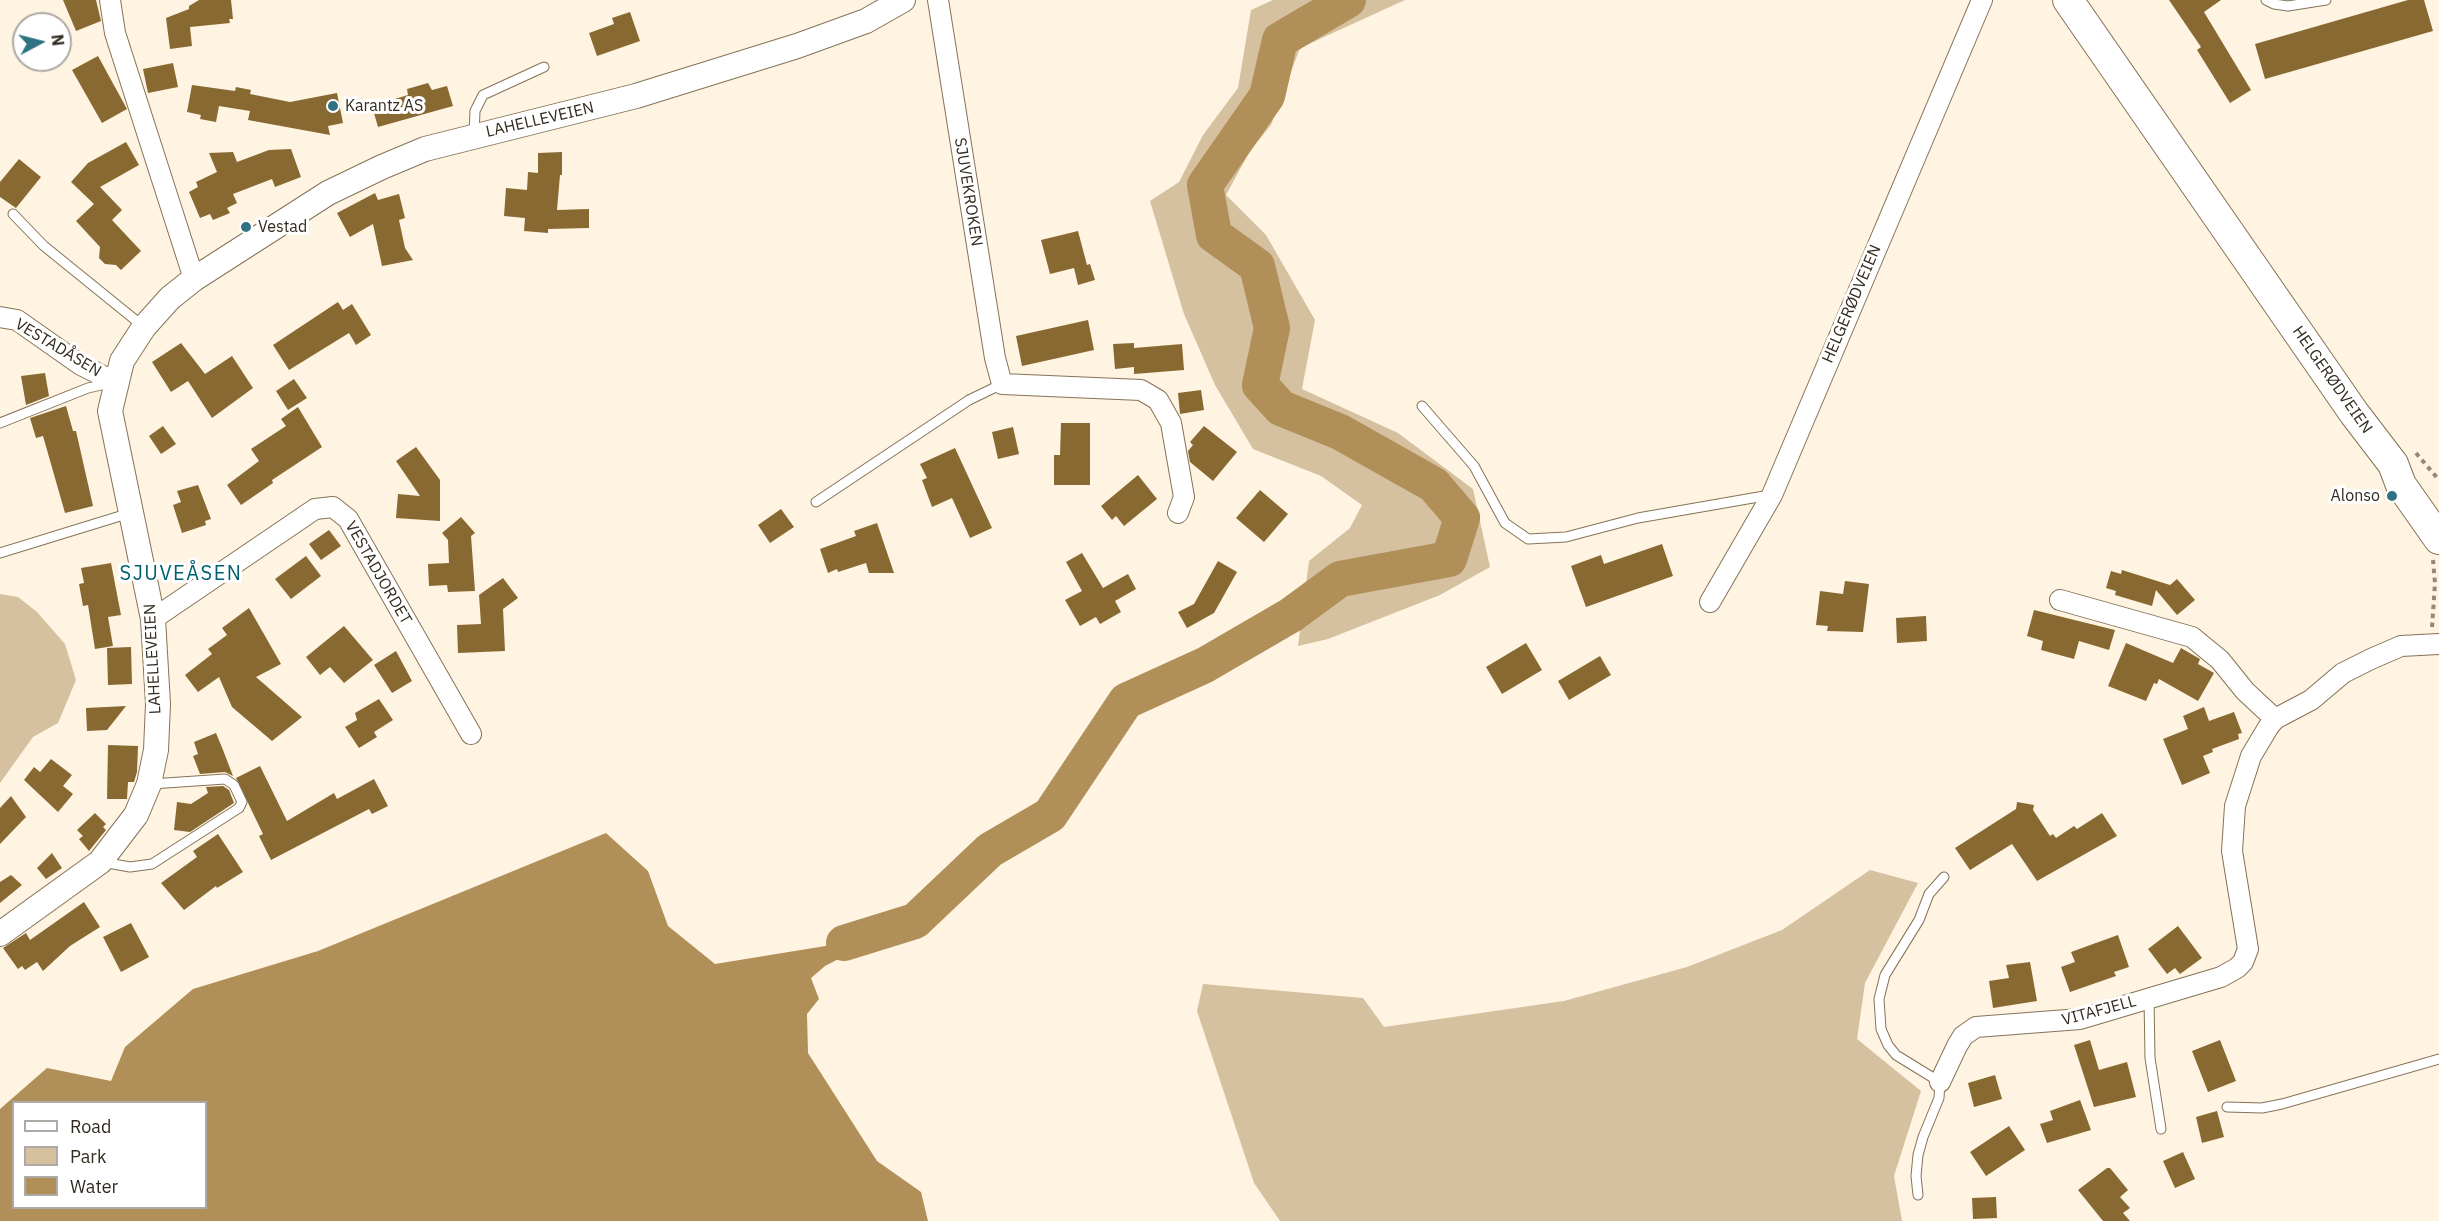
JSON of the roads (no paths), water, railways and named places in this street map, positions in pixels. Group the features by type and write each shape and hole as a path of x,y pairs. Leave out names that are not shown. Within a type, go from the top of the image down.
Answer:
{"main road":[{"name":"HELGERØDVEIEN","path":"2068,0 2354,413 2393,464 2401,485 2434,544"},
{"name":"HELGERØDVEIEN","path":"2393,464 2412,477 2439,509"}],"street":[{"path":"110,0 115,33 194,279"},
{"name":"LAHELLEVEIEN","path":"0,934 100,862 136,815 149,784 156,750 158,704 153,619 144,562 130,513 110,411 115,382 123,361 144,327 170,298 194,279 328,194 393,162 474,135 636,96 797,46 866,21 903,0"},
{"name":"SJUVEKROKEN","path":"938,0 995,358 1002,384"},
{"name":"HELGERØDVEIEN","path":"1710,602 1772,495 1982,0"},
{"name":"VESTADÅSEN","path":"0,317 17,321 81,365 115,382"},
{"path":"1002,384 1141,390 1158,400 1171,423 1184,497 1178,513"},
{"name":"VESTADJORDET","path":"153,619 315,509 333,507 348,519 471,734"},
{"path":"2060,600 2192,637 2220,660 2245,691 2275,719"},
{"name":"VITAFJELL","path":"1940,1082 1963,1036 1976,1027 2019,1022 2052,1023 2080,1019 2221,977 2237,968 2243,962 2248,949 2232,851 2235,806 2251,756 2275,719 2311,700 2343,674 2401,646 2437,638"}],"lane":[{"path":"2266,0 2288,6 2326,0"},
{"path":"474,135 475,111 483,95 544,67"},
{"path":"13,214 44,246 144,327"},
{"path":"0,423 88,388 115,382"},
{"path":"816,502 969,400 1002,384"},
{"path":"1422,406 1474,466 1505,523 1528,539 1566,537 1674,511 1714,507 1772,495"},
{"path":"0,553 130,513"},
{"path":"100,862 130,867 152,864 239,808 242,802 234,785 225,779 201,783 149,784"},
{"path":"1918,1195 1916,1176 1918,1155 1939,1098 1940,1082 1896,1055 1881,1029 1878,1014 1879,999 1885,975 1918,920 1929,894 1944,877"},
{"path":"2149,998 2150,1058 2161,1129"},
{"path":"2227,1107 2248,1109 2272,1106 2439,1059"}],"water":[{"path":"606,833 648,871 668,926 715,964 844,943 850,953 825,966 811,978 819,999 807,1014 808,1053 877,1161 921,1192 928,1221 0,1221 0,1109 47,1068 111,1081 125,1047 193,989 318,951"}],"waterway":[{"path":"844,943 915,921 990,850 1050,815 1126,701 1205,665 1291,615 1340,579 1449,559 1462,518 1434,485 1340,432 1281,408 1260,385 1272,328 1257,266 1214,235 1205,185 1267,96 1280,40 1348,0"}],"place":[{"name":"Karantz AS","path":"333,106"},
{"name":"Vestad","path":"246,227"},
{"name":"Alonso","path":"2392,496"}],"district":[{"name":"SJUVEÅSEN","path":"181,574"}]}
